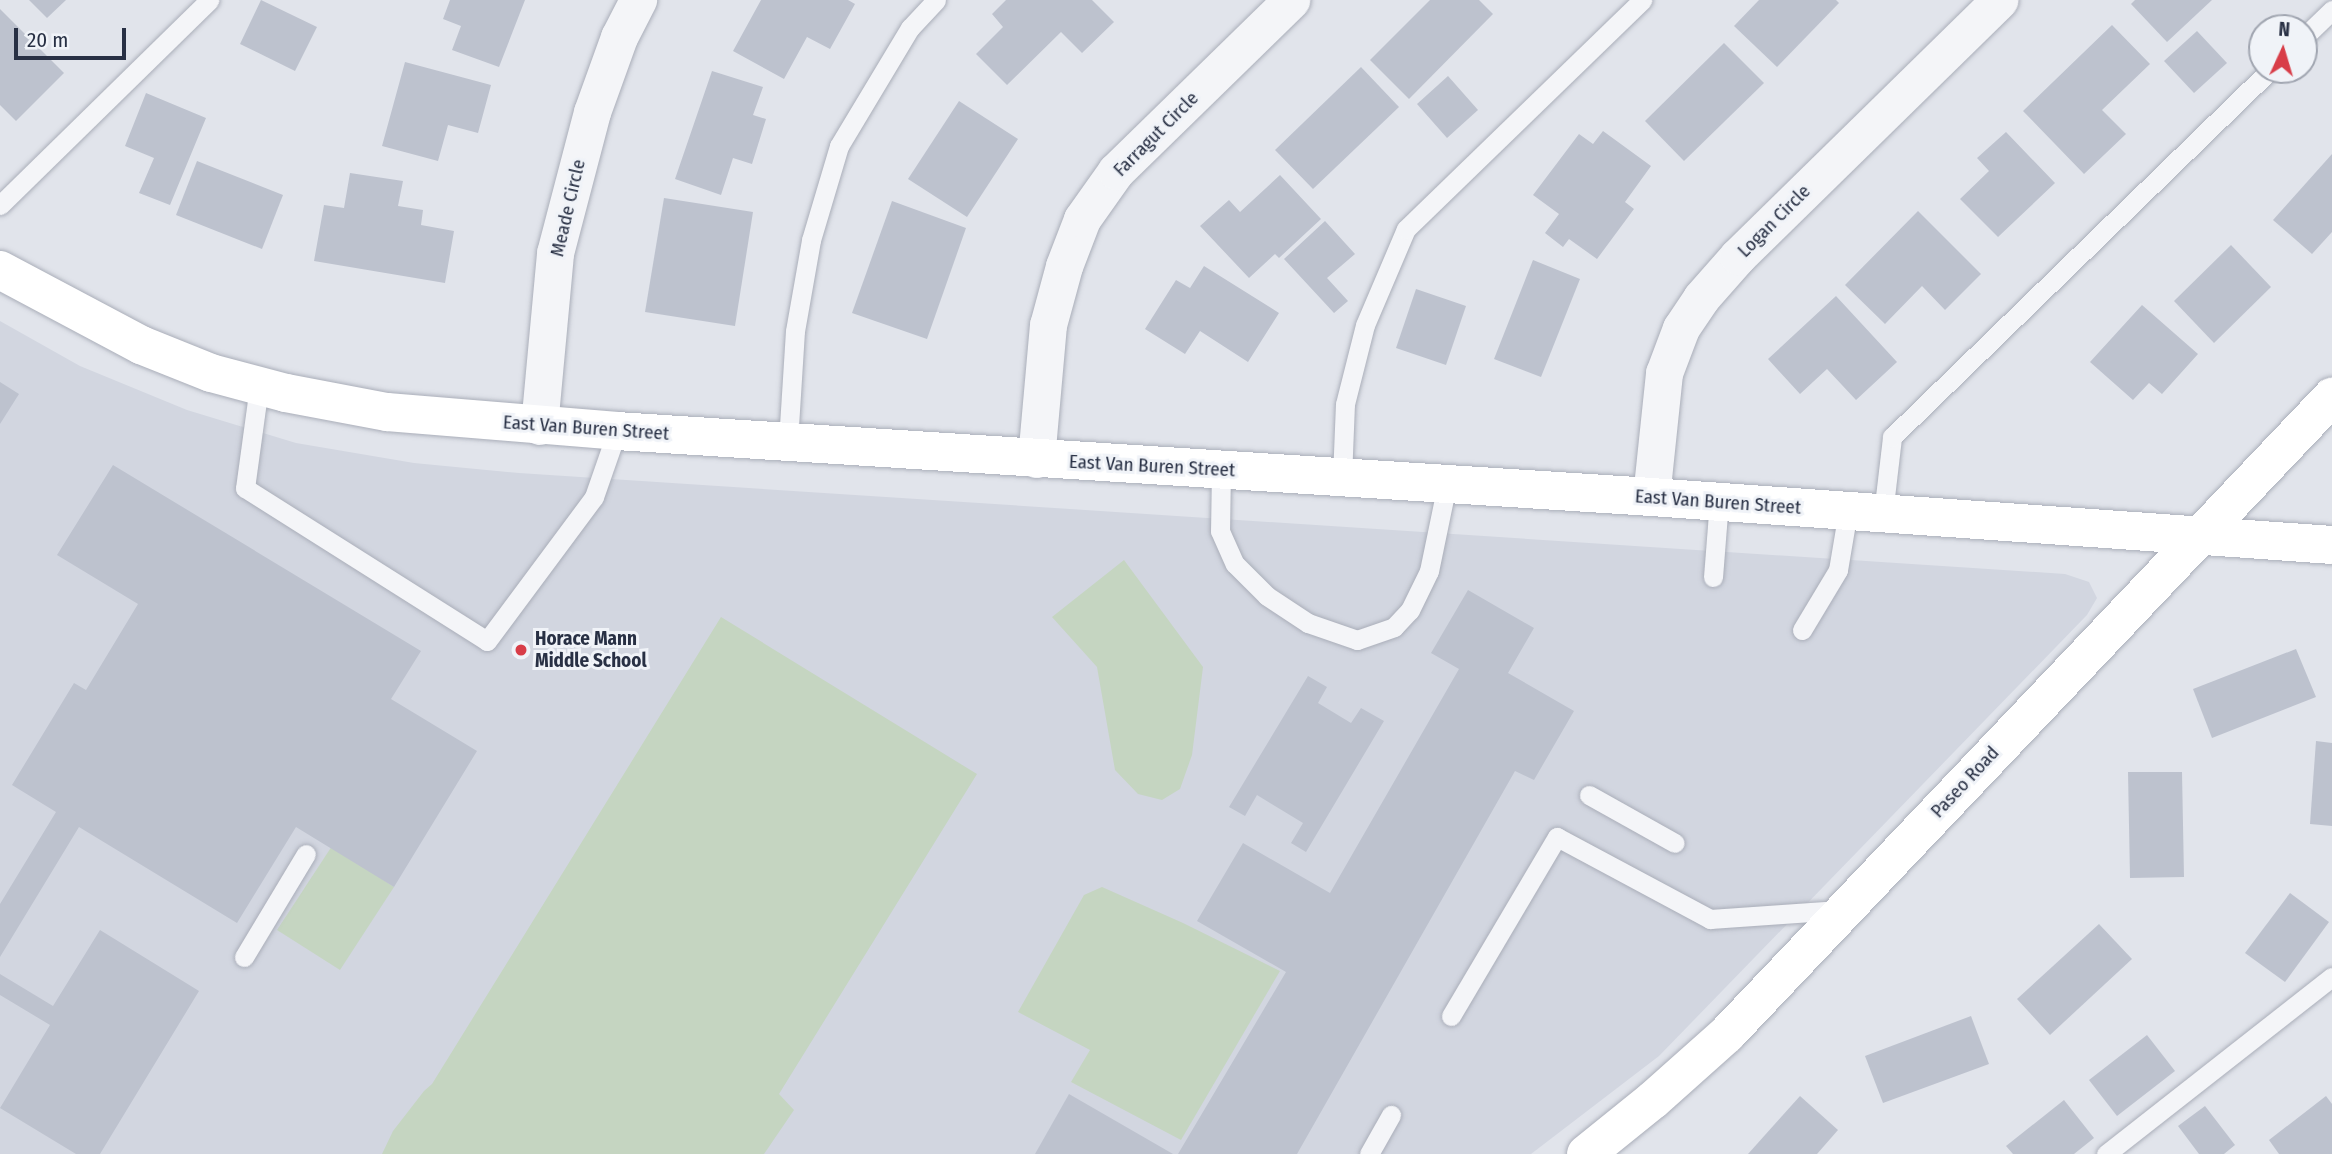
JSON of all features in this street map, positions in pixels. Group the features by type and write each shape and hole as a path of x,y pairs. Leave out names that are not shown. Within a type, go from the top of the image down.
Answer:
{"street":[{"name":"Meade Circle","path":"539,426 555,253 592,112 619,37 638,0"},
{"name":"Farragut Circle","path":"1036,459 1048,325 1064,266 1082,219 1116,171 1291,0"},
{"name":"Logan Circle","path":"1651,497 1664,373 1681,328 1701,298 1738,256 1999,0"},
{"name":"East Van Buren Street","path":"0,270 141,345 211,373 259,386 387,412 539,426 1719,501 2332,545"},
{"name":"Paseo Road","path":"1586,1154 1653,1100 1727,1034 2197,536 2332,397"}],"lane":[{"path":"0,205 209,0"},
{"path":"788,442 795,331 811,240 839,146 909,28 936,0"},
{"path":"1342,478 1345,404 1366,325 1406,229 1642,0"},
{"path":"2318,24 2332,10"},
{"path":"1802,630 1838,570 1866,512 1892,437 2256,84"},
{"path":"259,386 245,488 487,641 594,497 617,431"},
{"path":"1221,470 1220,531 1235,564 1267,596 1308,623 1357,640 1394,627 1410,610 1429,571 1447,484"},
{"path":"1713,577 1719,501"},
{"path":"1589,795 1675,843"},
{"path":"1451,1016 1557,837 1710,919 1845,909"},
{"path":"244,957 306,854"},
{"path":"2106,1154 2332,977"},
{"path":"1369,1154 1391,1115"}],"shaded area":[{"path":"0,321 80,366 187,410 296,443 414,463 519,473 2065,574 2089,582 2097,598 2087,615 1659,1056 1531,1154 0,1154"}],"green space":[{"path":"1124,560 1203,667 1192,755 1180,789 1162,800 1138,794 1115,770 1097,667 1052,617"},
{"path":"721,617 977,774 779,1094 794,1110 764,1154 382,1154 393,1131 432,1084"},
{"path":"332,846 394,887 340,970 277,930"},
{"path":"1102,887 1280,971 1181,1140 1071,1082 1090,1050 1018,1012 1084,895"}],"building":[{"path":"29,0 66,0 47,18"},
{"path":"261,0 317,27 295,71 240,44"},
{"path":"450,0 525,0 499,67 452,50 461,26 443,19"},
{"path":"761,0 848,0 855,4 830,49 807,37 784,79 733,51"},
{"path":"1006,0 1092,0 1114,22 1082,53 1061,32 1007,85 976,54 1003,27 992,14"},
{"path":"1430,0 1479,0 1493,14 1409,99 1370,60"},
{"path":"1759,0 1836,0 1839,3 1777,67 1734,26"},
{"path":"2135,0 2212,0 2167,42 2131,4"},
{"path":"0,9 64,73 16,121 0,105"},
{"path":"2112,25 2150,64 2102,110 2126,134 2084,174 2023,111"},
{"path":"2197,31 2227,63 2194,93 2164,61"},
{"path":"1724,43 1764,83 1684,161 1645,121"},
{"path":"405,62 491,85 478,133 448,125 438,161 382,146"},
{"path":"1361,67 1399,107 1313,189 1275,150"},
{"path":"712,71 763,87 753,115 766,119 752,164 733,158 721,195 675,179"},
{"path":"1448,76 1478,110 1447,138 1417,104"},
{"path":"146,93 206,118 170,205 139,193 154,158 125,146"},
{"path":"959,101 1018,139 967,217 908,179"},
{"path":"1603,131 1651,166 1625,202 1634,209 1597,259 1569,239 1563,247 1545,233 1559,214 1533,195 1579,134 1593,144"},
{"path":"2006,132 2055,183 1998,237 1960,199 1989,171 1977,158"},
{"path":"2332,154 2332,232 2312,254 2273,220"},
{"path":"197,161 283,195 262,249 176,215"},
{"path":"350,173 403,181 398,206 423,210 421,225 454,231 445,283 314,261 324,205 344,208"},
{"path":"1280,175 1321,219 1279,258 1275,254 1249,278 1200,226 1229,200 1240,212"},
{"path":"664,198 753,212 735,326 645,312"},
{"path":"892,201 966,228 927,339 852,313"},
{"path":"1918,211 1981,274 1945,310 1922,286 1885,324 1845,285"},
{"path":"1325,221 1355,254 1327,278 1348,301 1334,313 1284,259"},
{"path":"2231,245 2271,287 2214,343 2174,301"},
{"path":"1533,260 1580,279 1541,377 1494,359"},
{"path":"1204,266 1279,313 1248,362 1200,331 1185,354 1145,329 1176,280 1190,288"},
{"path":"1416,289 1466,306 1446,365 1396,348"},
{"path":"1836,296 1897,362 1856,400 1827,369 1800,394 1768,359"},
{"path":"2142,305 2198,354 2162,394 2149,383 2133,400 2090,362"},
{"path":"0,382 19,394 0,424"},
{"path":"113,465 421,651 391,699 477,751 394,887 296,827 237,923 79,827 0,957 0,904 56,812 12,785 74,683 86,690 138,604 57,555"},
{"path":"1468,590 1534,628 1508,673 1574,711 1534,780 1515,771 1297,1154 1178,1154 1286,972 1197,921 1243,843 1330,893 1459,669 1431,653"},
{"path":"2296,649 2316,697 2212,738 2193,689"},
{"path":"1308,676 1327,687 1318,703 1351,723 1361,708 1384,721 1306,852 1291,843 1303,823 1257,795 1245,816 1229,807"},
{"path":"2316,741 2332,743 2332,826 2310,824"},
{"path":"2128,772 2182,772 2184,877 2130,878"},
{"path":"2290,893 2329,922 2285,982 2245,953"},
{"path":"2099,924 2132,959 2050,1035 2017,999"},
{"path":"100,930 199,991 100,1154 76,1154 0,1108 50,1025 0,995 0,974 53,1006"},
{"path":"1971,1016 1989,1064 1883,1103 1865,1056"},
{"path":"2147,1035 2175,1071 2117,1116 2089,1080"},
{"path":"1069,1094 1173,1154 1035,1154"},
{"path":"1800,1096 1838,1130 1817,1154 1748,1154"},
{"path":"2326,1096 2332,1104 2332,1154 2279,1154 2269,1140"},
{"path":"2064,1100 2094,1138 2074,1154 2013,1154 2006,1146"},
{"path":"2205,1106 2235,1145 2224,1154 2199,1154 2178,1126"}],"place":[{"name":"Horace Mann Middle School","path":"521,650"}]}
